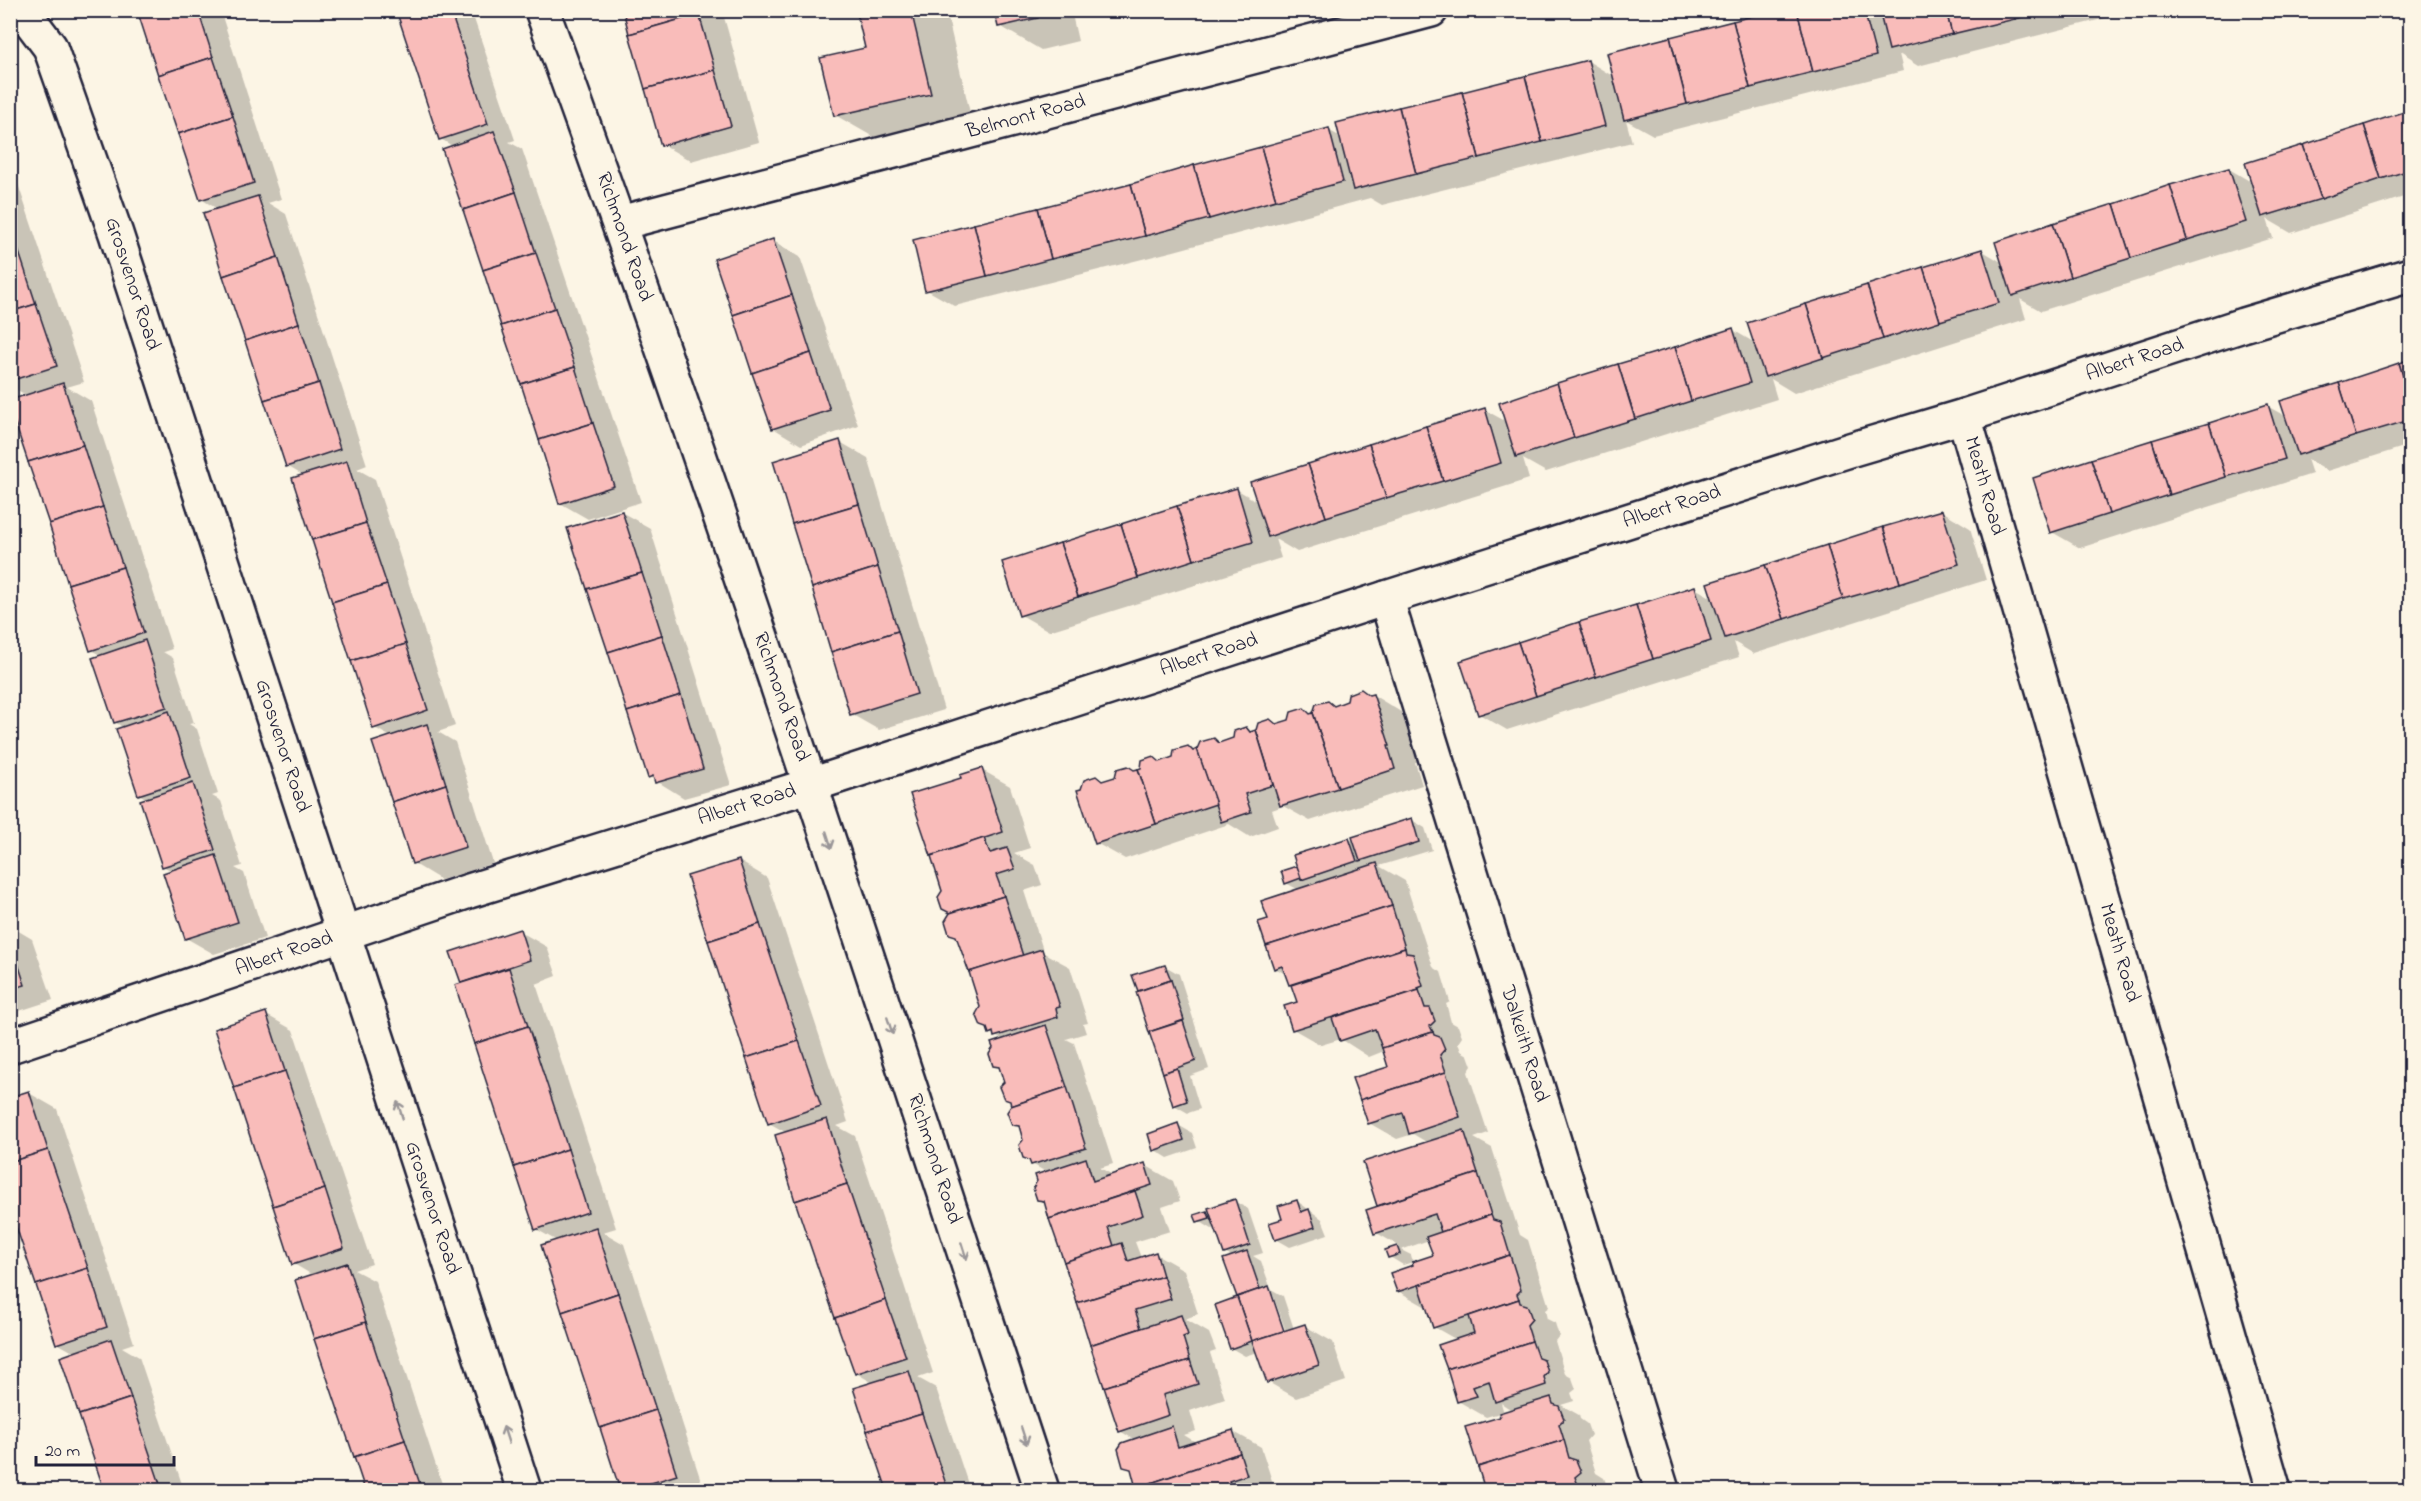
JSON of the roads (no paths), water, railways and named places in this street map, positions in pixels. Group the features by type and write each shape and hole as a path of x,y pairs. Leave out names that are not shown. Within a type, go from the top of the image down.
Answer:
{"street":[{"name":"Grosvenor Road","path":"22,10 50,46 112,223 524,1491"},
{"name":"Richmond Road","path":"542,10 620,223 811,785 1042,1491"},
{"name":"Belmont Road","path":"620,223 1431,10"},
{"name":"Albert Road","path":"10,1046 469,891 811,785 1853,448 1964,416 2243,324 2410,275"},
{"name":"Meath Road","path":"1964,416 2274,1491"},
{"name":"Dalkeith Road","path":"1386,598 1662,1491"}]}
